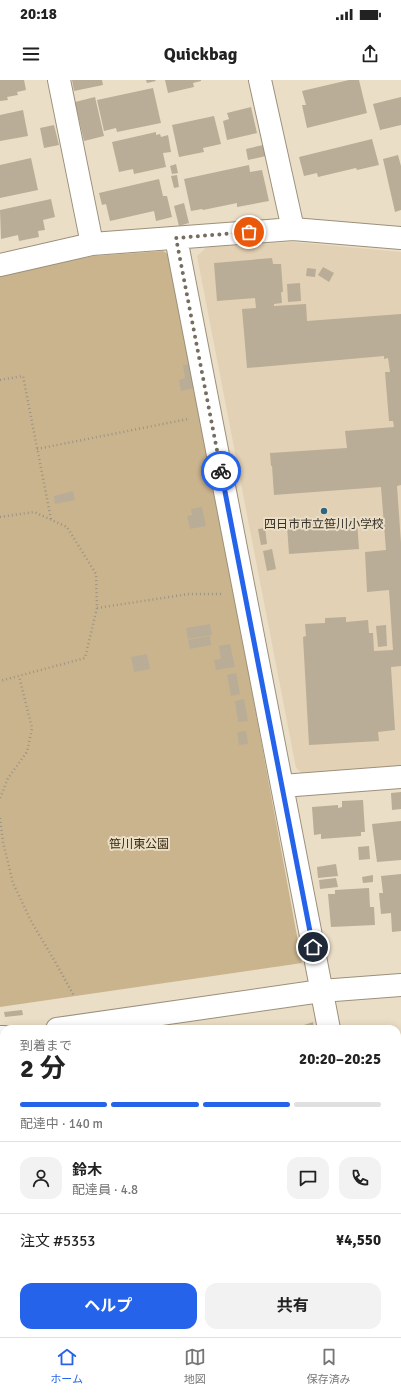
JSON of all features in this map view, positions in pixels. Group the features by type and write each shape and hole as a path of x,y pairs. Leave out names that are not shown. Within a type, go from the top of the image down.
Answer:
{"street":[{"path":"59,80 92,244"},
{"path":"260,80 293,229"},
{"path":"0,265 92,244 293,229 401,238"},
{"path":"176,238 328,1025"},
{"path":"282,786 401,777"},
{"path":"85,1025 321,991 401,985"}],"path":[{"path":"0,380 23,376 51,519"},
{"path":"37,449 191,418"},
{"path":"0,517 34,512 67,526 96,574 97,608 85,658 0,681"},
{"path":"97,608 189,594 227,594"},
{"path":"0,798 8,778 27,752 32,728 20,676"},
{"path":"0,818 2,842 13,883 31,921 74,996"}],"shaded area":[{"name":"四日市市立笹川小学校","path":"293,242 401,252 401,767 303,774 296,768 197,256 207,247"}],"green space":[{"name":"笹川東公園","path":"163,251 170,255 302,963 0,1007 0,275 94,256"}],"building":[{"path":"0,80 24,80 26,90 17,92 18,95 7,97 8,100 0,101"},
{"path":"72,80 102,80 103,85 74,91"},
{"path":"146,80 155,80 156,81 147,83"},
{"path":"165,80 201,81 193,83 194,87 168,93"},
{"path":"349,80 359,80 367,113 307,128 302,105 306,105 302,91"},
{"path":"153,88 161,123 117,132 116,128 104,131 97,100"},
{"path":"95,97 104,136 84,141 75,102"},
{"path":"401,97 401,125 380,130 373,104"},
{"path":"251,107 257,133 227,140 223,121 229,119 227,113"},
{"path":"23,110 28,136 0,141 0,115"},
{"path":"214,116 221,144 203,148 204,152 179,157 172,125"},
{"path":"54,125 59,145 44,148 40,128"},
{"path":"156,132 156,135 160,134 161,137 168,135 171,152 163,153 166,167 134,174 133,169 119,172 112,142"},
{"path":"372,139 379,165 357,170 356,168 318,177 317,173 304,176 299,157"},
{"path":"263,145 266,156 248,160 246,149"},
{"path":"398,155 401,166 401,210 395,212 383,159"},
{"path":"31,158 38,190 0,198 0,165"},
{"path":"176,164 178,173 172,174 170,166"},
{"path":"249,165 250,172 262,170 269,201 237,207 237,203 191,211 184,179"},
{"path":"177,175 179,187 174,188 171,176"},
{"path":"159,179 163,196 167,196 172,217 156,221 154,211 110,221 106,204 102,205 99,193"},
{"path":"51,199 55,217 43,220 45,230 38,231 39,237 19,241 18,235 1,239 0,210"},
{"path":"184,203 189,223 179,226 174,206"},
{"path":"272,258 273,264 281,264 283,292 281,292 282,303 274,304 274,306 306,304 307,321 401,314 401,485 397,486 401,543 401,666 391,667 395,730 378,732 379,741 309,745 303,637 306,636 305,624 325,623 325,618 346,617 346,622 368,620 369,633 373,633 374,651 393,650 389,590 367,592 365,552 386,550 381,487 274,495 270,453 347,448 345,431 394,427 393,421 389,421 385,372 390,372 388,358 384,359 384,356 247,368 242,309 256,308 255,298 217,301 214,263"},
{"path":"323,267 334,273 329,282 318,275"},
{"path":"307,268 316,269 315,277 306,276"},
{"path":"300,283 301,301 288,302 287,284"},
{"path":"189,364 194,388 181,391 179,380 185,378 183,365"},
{"path":"73,491 75,500 55,504 54,496"},
{"path":"202,507 206,526 190,529 187,516 192,515 191,509"},
{"path":"357,521 359,549 289,554 287,526"},
{"path":"265,528 267,544 261,545 258,529"},
{"path":"272,549 276,569 267,571 263,551"},
{"path":"210,624 212,635 188,639 186,628"},
{"path":"386,625 387,646 378,647 376,626"},
{"path":"210,636 211,645 190,649 188,640"},
{"path":"230,644 235,667 216,670 214,660 221,659 219,646"},
{"path":"147,654 150,669 134,672 131,657"},
{"path":"236,673 240,694 231,696 227,675"},
{"path":"244,699 248,721 238,722 235,701"},
{"path":"246,731 248,744 239,745 237,732"},
{"path":"401,792 401,809 392,810 391,793"},
{"path":"363,800 365,832 361,832 361,836 321,839 321,834 314,835 312,807 338,805 338,808 342,807 342,801"},
{"path":"401,821 401,860 377,862 372,824"},
{"path":"369,846 370,859 359,860 358,847"},
{"path":"336,864 338,876 318,878 317,867"},
{"path":"401,874 401,931 392,932 391,913 381,914 379,893 383,893 381,876"},
{"path":"373,875 373,882 363,883 362,877"},
{"path":"336,878 338,887 320,889 319,880"},
{"path":"369,888 370,907 374,907 375,925 331,927 328,894 335,894 335,890"},
{"path":"22,1010 23,1015 5,1017 4,1012"},
{"path":"313,1022 313,1025 304,1025"}],"way so far":[{"path":"221,471 176,238 249,232"}],"place":[{"name":"四日市市立笹川小学校","path":"324,511"}],"route":[{"path":"221,471 313,947"}]}
